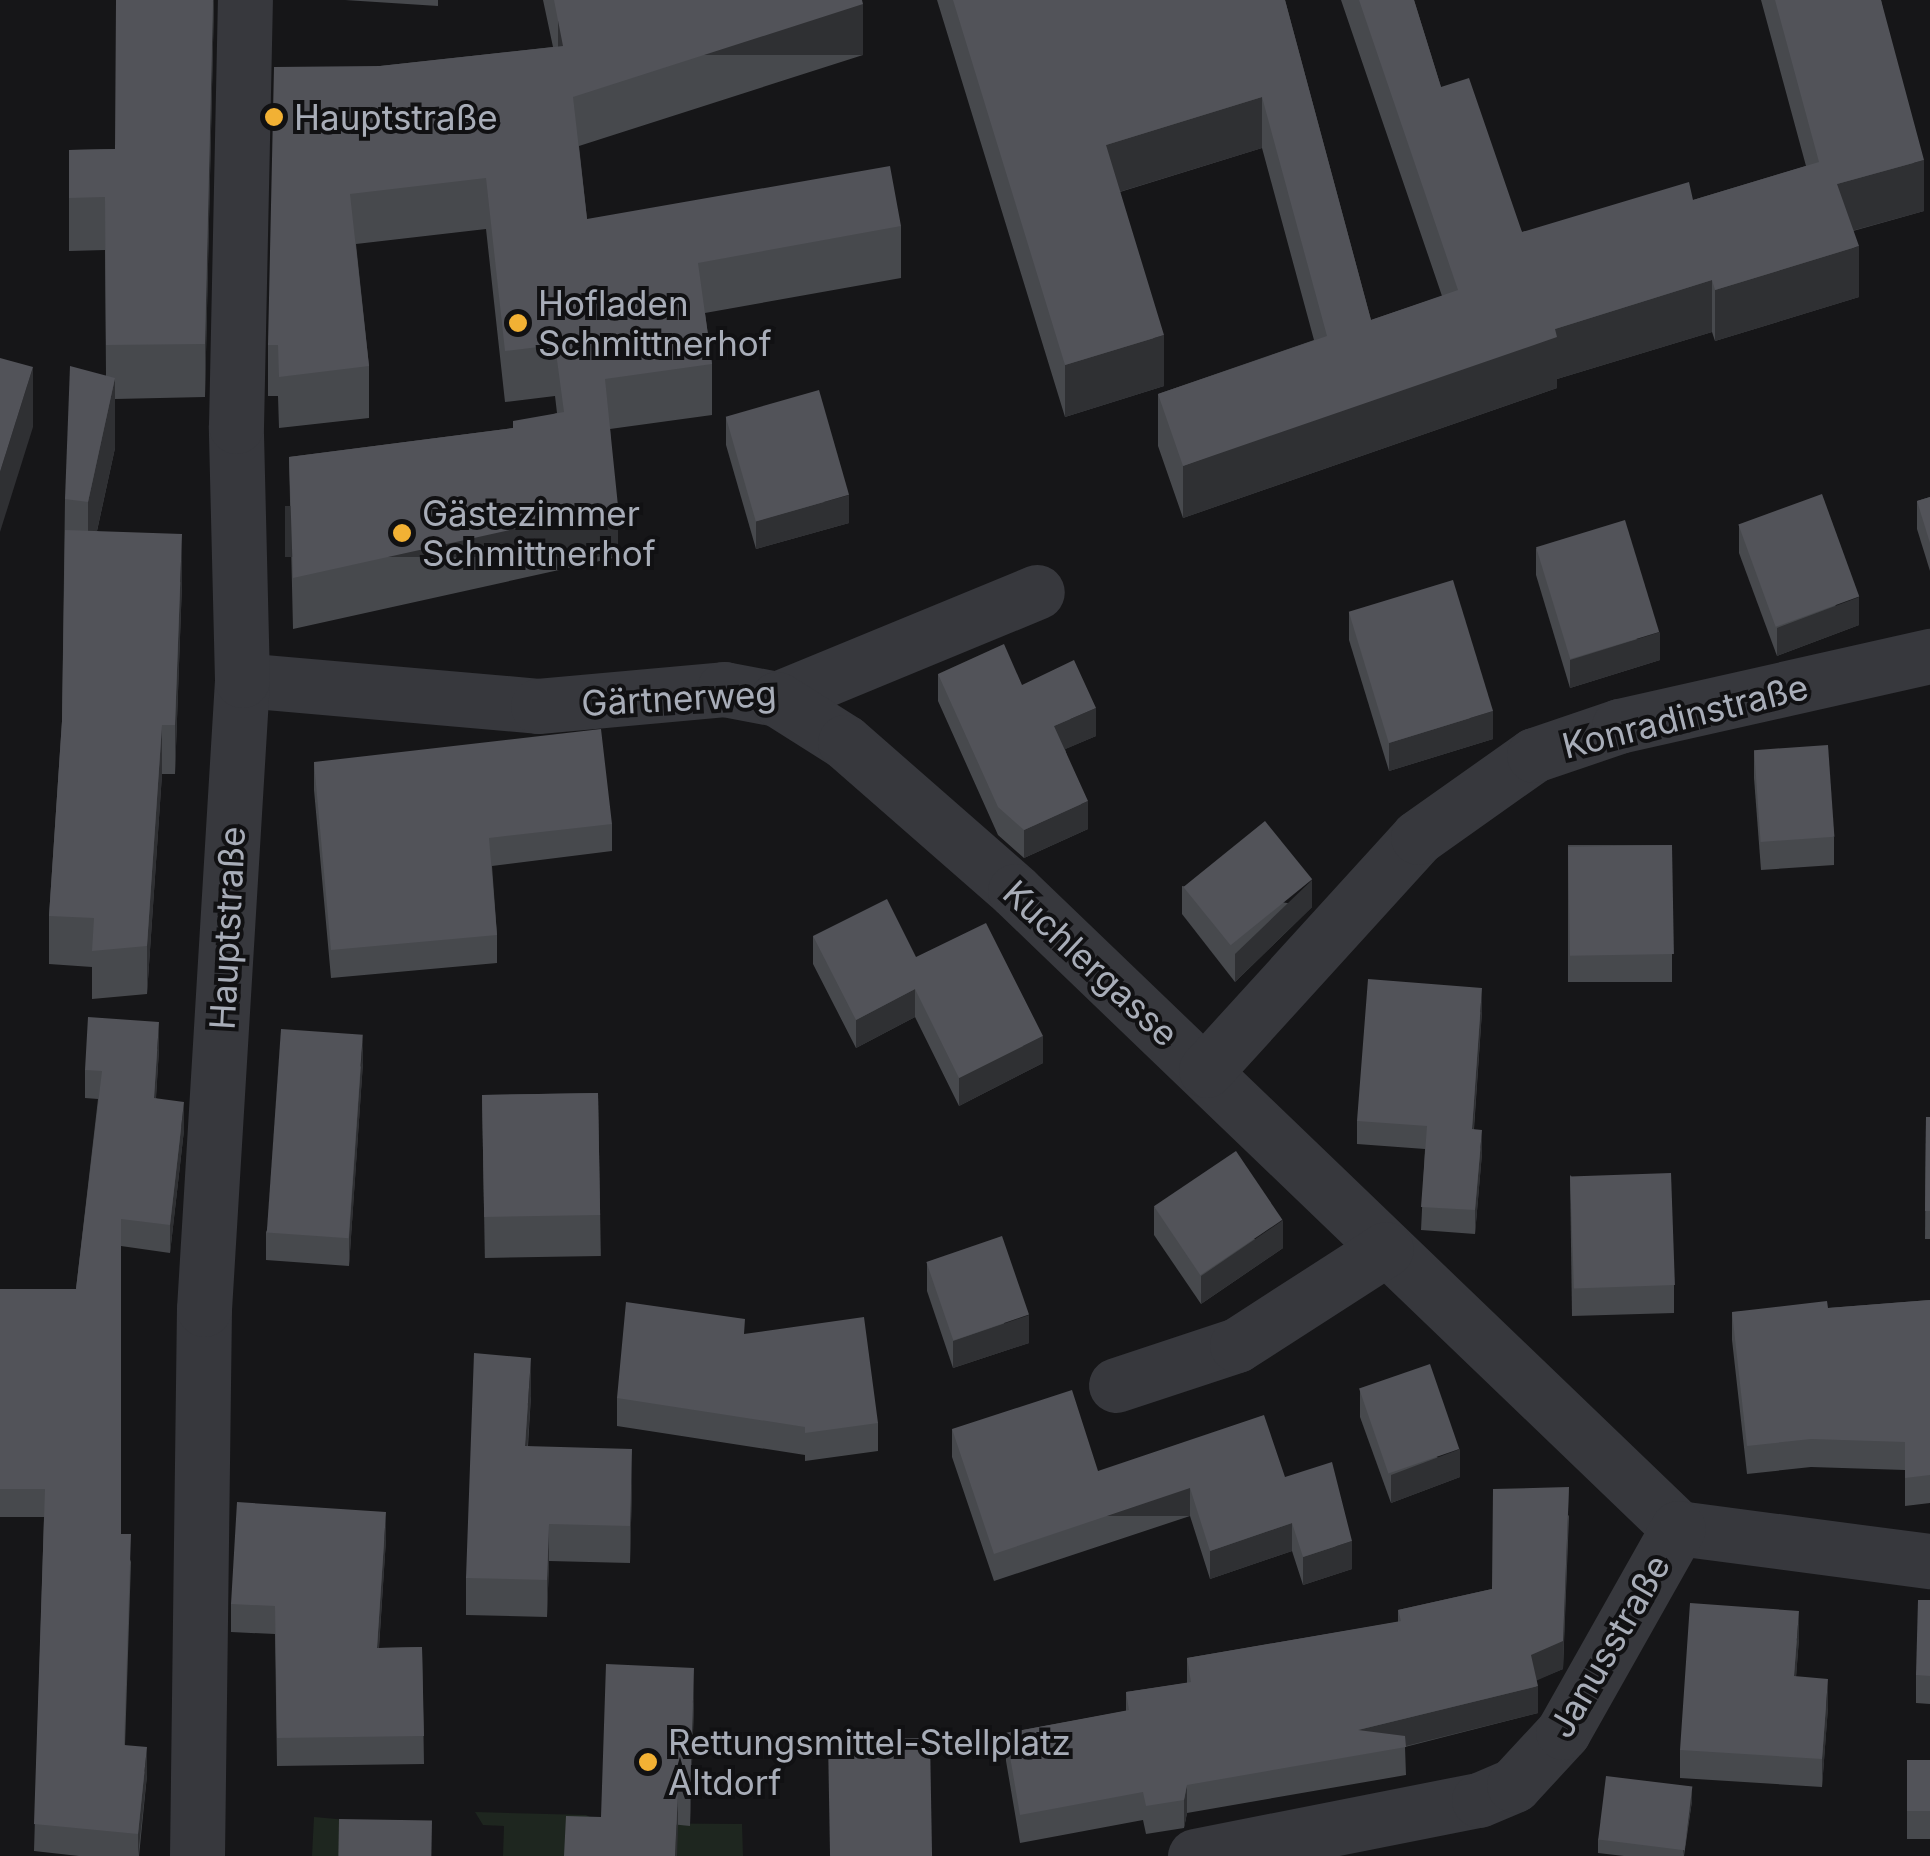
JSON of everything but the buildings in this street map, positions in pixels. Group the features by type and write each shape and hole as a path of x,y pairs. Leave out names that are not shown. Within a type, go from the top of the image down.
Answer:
{"street":[{"name":"Hauptstraße","path":"197,1856 204,1310 242,680 236,426 245,0"},
{"name":"Gärtnerweg","path":"242,680 538,706 724,689 777,699 1036,592"},
{"name":"Konradinstraße","path":"1206,1070 1418,837 1534,756 1619,726 1930,656"},
{"name":"Kuchlergasse","path":"777,699 844,742 1206,1070 1386,1249 1678,1528"},
{"path":"1116,1385 1236,1346 1386,1249"},
{"path":"1678,1528 1930,1561"},
{"name":"Janusstraße","path":"1195,1856 1478,1800 1514,1784 1563,1732 1678,1528"}],"shaded area":[{"path":"475,1812 586,1815 602,1823 742,1824 743,1856 503,1856 504,1826 483,1825"},
{"path":"314,1817 380,1823 338,1856 312,1856"}],"place":[{"name":"Hauptstraße","path":"274,117"},
{"name":"Hofladen Schmittnerhof","path":"518,323"},
{"name":"Gästezimmer Schmittnerhof","path":"402,533"},
{"name":"Rettungsmittel-Stellplatz Altdorf","path":"648,1762"}]}
